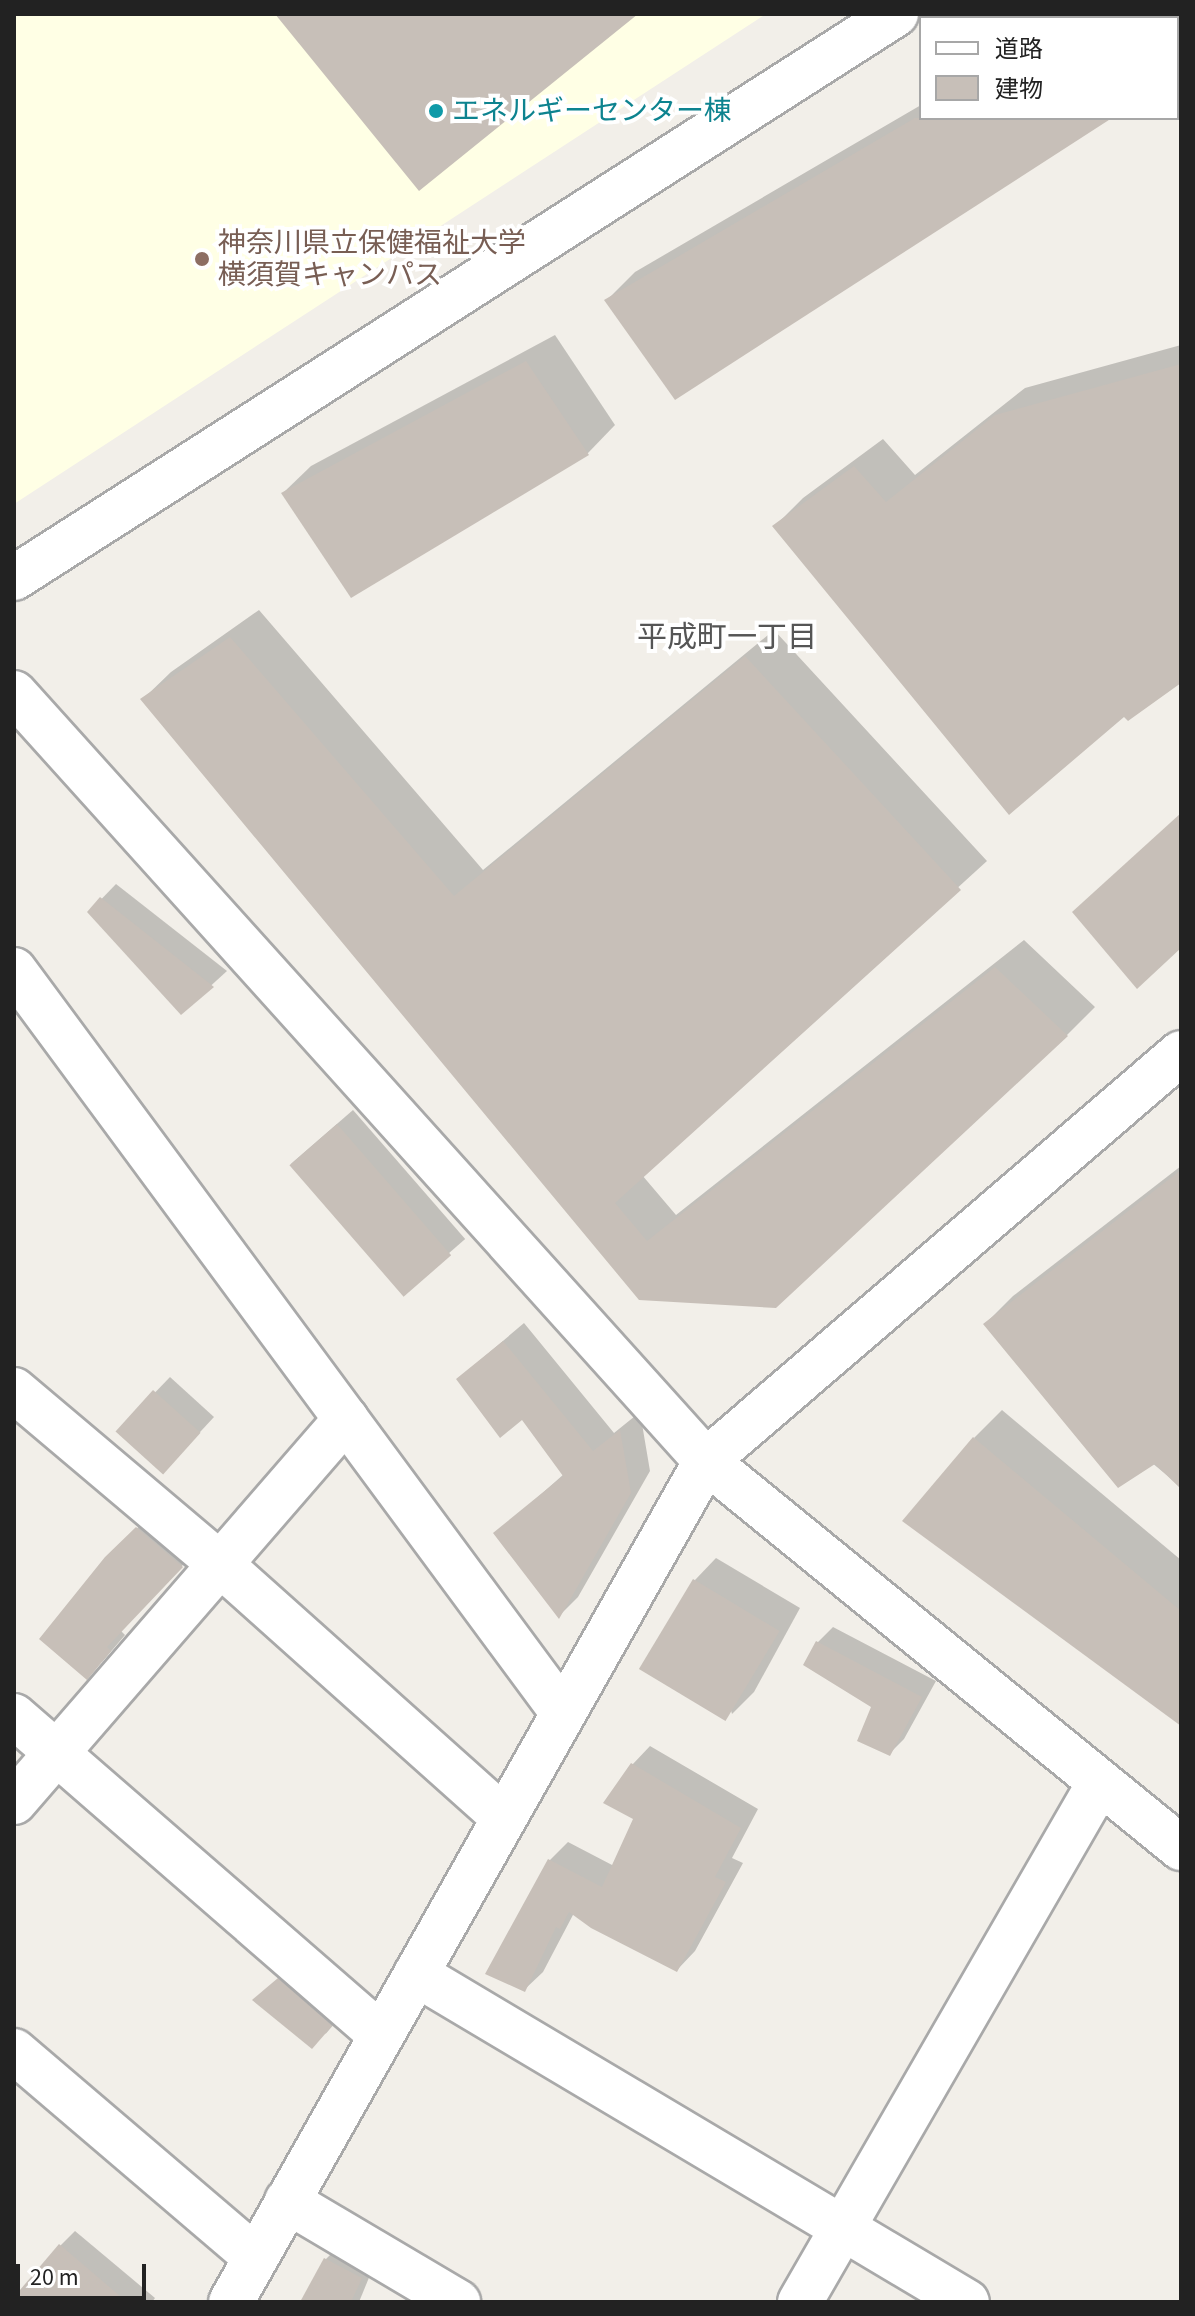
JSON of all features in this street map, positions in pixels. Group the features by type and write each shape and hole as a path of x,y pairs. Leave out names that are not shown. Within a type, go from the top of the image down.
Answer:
{"street":[{"path":"14,578 896,14"},
{"path":"14,693 706,1461 1181,1848"},
{"path":"14,970 563,1713"},
{"path":"231,2302 706,1461 1181,1053"},
{"path":"14,1390 220,1564 504,1818"},
{"path":"14,1802 346,1419"},
{"path":"14,1716 381,2035"},
{"path":"800,2302 1100,1782"},
{"path":"416,1974 967,2302"},
{"path":"14,2051 256,2258"},
{"path":"287,2201 458,2302"}],"shaded area":[{"name":"神奈川県立保健福祉大学 横須賀キャンパス","path":"14,14 766,14 14,504"}],"building":[{"name":"エネルギーセンター棟","path":"275,14 638,14 419,191"},
{"path":"915,118 1109,120 675,400 604,300"},
{"path":"526,361 589,455 351,598 281,493"},
{"path":"1181,364 1181,683 1128,721 1124,717 1009,815 772,526 854,466 886,502 995,415"},
{"path":"230,637 454,896 745,656 961,890 615,1203 647,1241 995,967 1068,1036 776,1308 639,1300 140,699"},
{"path":"1181,813 1181,948 1137,989 1072,912"},
{"path":"100,897 214,987 181,1015 87,912"},
{"path":"337,1124 451,1255 404,1297 289,1165"},
{"path":"1181,1170 1181,1489 1155,1464 1118,1488 983,1324"},
{"path":"503,1341 593,1451 620,1430 631,1493 559,1619 493,1533 563,1476 522,1420 500,1438 456,1379"},
{"path":"153,1390 201,1433 163,1474 116,1432"},
{"path":"973,1437 1181,1611 1181,1726 902,1521"},
{"path":"136,1527 183,1567 107,1647 111,1651 87,1680 39,1639 105,1557"},
{"path":"693,1579 780,1631 725,1721 639,1669"},
{"path":"816,1641 922,1697 890,1756 857,1741 871,1707 803,1665"},
{"path":"631,1763 741,1828 715,1877 726,1882 677,1972 591,1928 569,1912 560,1929 556,1927 525,1992 485,1974 548,1859 602,1887 633,1819 603,1803"},
{"path":"278,1978 332,2026 312,2049 252,2000"},
{"path":"59,2244 127,2302 14,2302 14,2297"},
{"path":"324,2258 362,2278 351,2302 300,2302"}],"place":[{"name":"エネルギーセンター棟","path":"436,111"},
{"name":"神奈川県立保健福祉大学 横須賀キャンパス","path":"202,259"}],"district":[{"name":"平成町一丁目","path":"727,638"}]}
